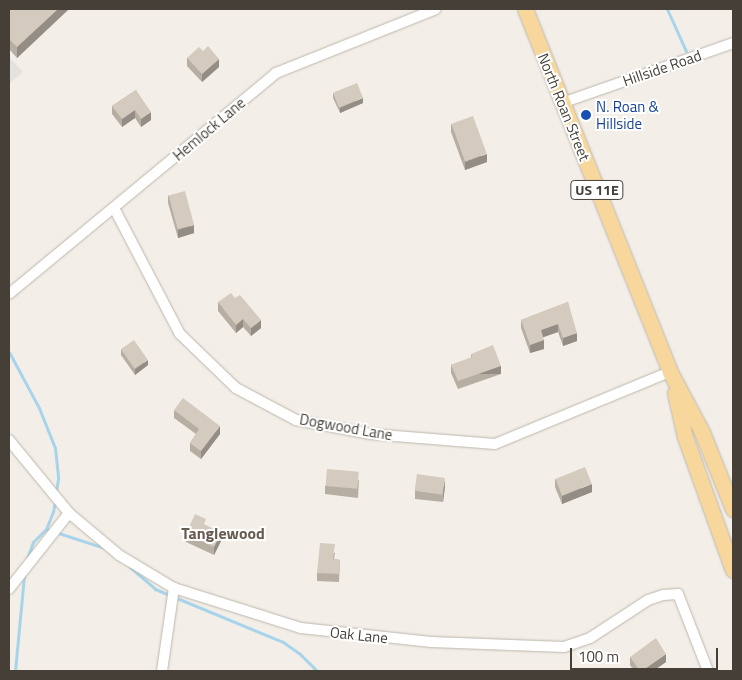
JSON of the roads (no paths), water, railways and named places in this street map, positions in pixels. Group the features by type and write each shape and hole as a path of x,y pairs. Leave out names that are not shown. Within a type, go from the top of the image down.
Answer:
{"main road":[{"name":"North Roan Street","path":"525,9 670,372 702,432 733,509"},
{"name":"North Roan Street","path":"670,372 685,437 733,570"}],"street":[{"name":"Hemlock Lane","path":"9,294 276,74 436,9"},
{"name":"Hillside Road","path":"562,103 733,43"},
{"name":"Dogwood Lane","path":"114,208 180,334 236,388 296,420 370,434 496,444 670,372"},
{"name":"Oak Lane","path":"9,440 68,513 119,555 174,588 301,628 430,642 564,647 590,638 648,600 663,595 678,594 708,671"},
{"path":"9,588 68,513"},
{"path":"162,671 174,588"}],"waterway":[{"path":"667,9 686,51"},
{"path":"9,352 39,408 55,448 58,479 56,492"},
{"path":"25,564 33,542 46,529 55,501"},
{"path":"46,529 105,548"},
{"path":"130,567 155,589 283,642 299,653 317,671"},
{"path":"15,671 24,575"}],"place":[{"name":"N. Roan & Hillside","path":"586,115"}],"district":[{"name":"Tanglewood","path":"223,533"}]}
